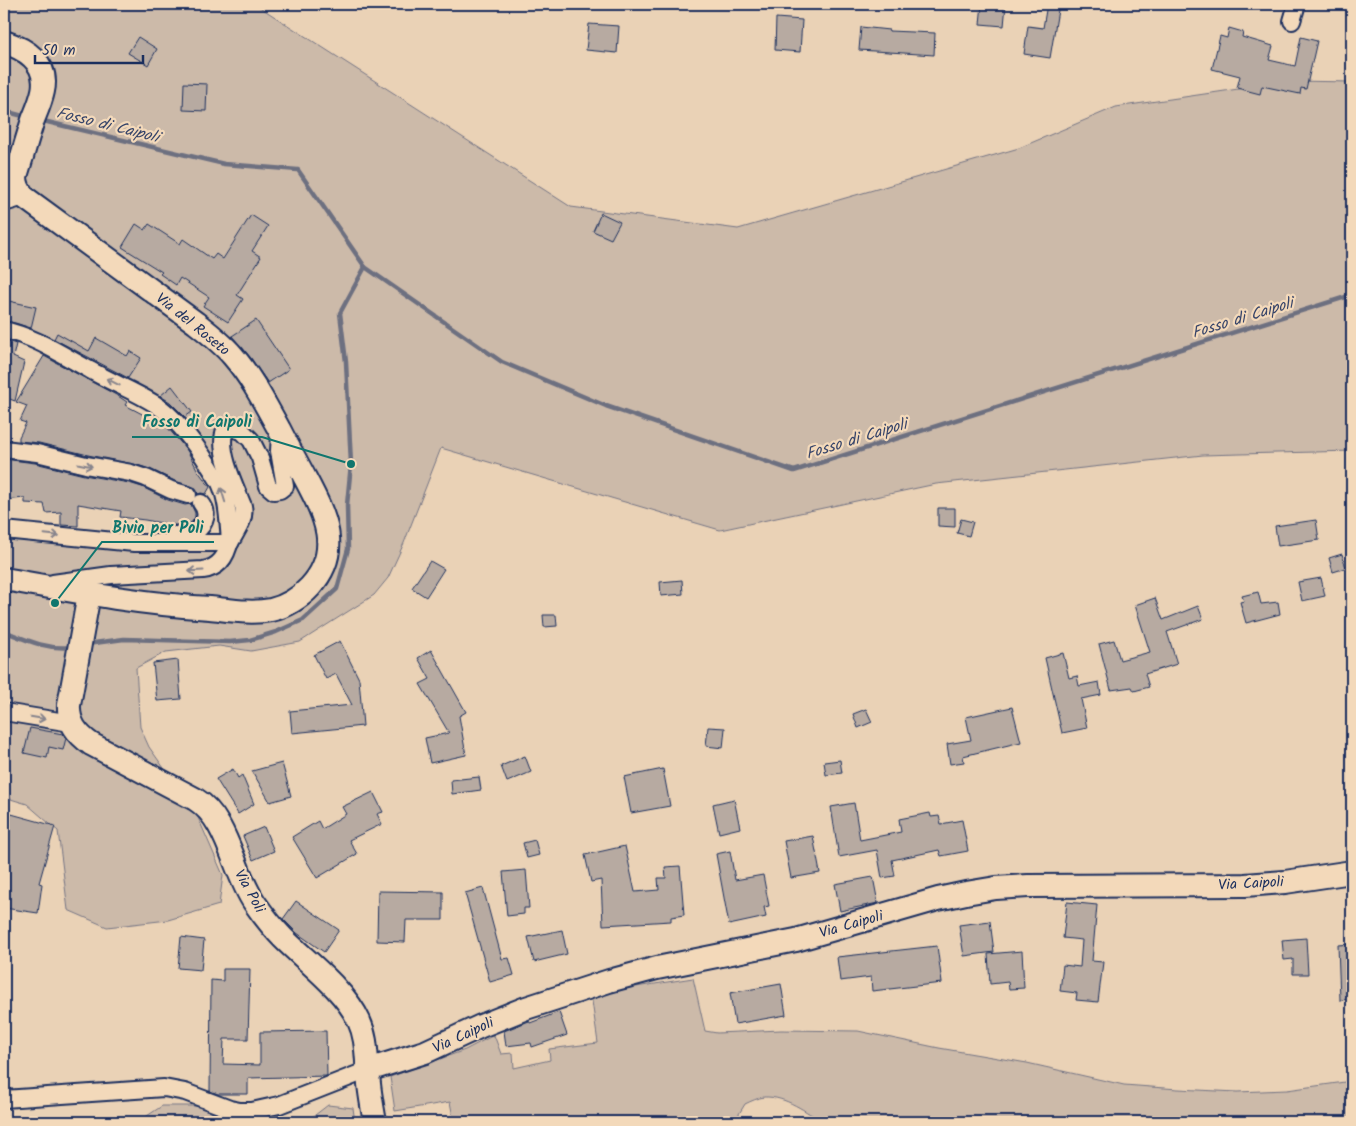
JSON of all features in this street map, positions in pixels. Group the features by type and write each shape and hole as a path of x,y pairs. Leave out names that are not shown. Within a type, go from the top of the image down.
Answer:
{"street":[{"path":"1292,21 1297,4"},
{"path":"4,42 25,50 36,60 43,73 44,89 16,176 19,190 14,200"},
{"name":"Via del Roseto","path":"4,580 89,594 184,606 260,611 280,607 304,592 320,575 327,558 329,539 324,518 316,500 264,401 232,354 215,338 14,200"},
{"path":"4,330 59,351 89,370 156,404 169,416 194,444 220,483 227,506 230,543"},
{"path":"39,585 112,575 208,570 215,566 226,555 230,543 244,517 243,506 224,453 222,439 224,433 231,428 242,432 251,440 260,458 268,486 274,491 280,490 285,486 279,451 280,432"},
{"path":"4,449 37,453 130,473 195,499 205,510 205,519 193,533 181,535 145,534 137,537 134,543"},
{"path":"4,530 134,543 230,543"},
{"path":"4,712 70,714 89,594"},
{"name":"Via Poli","path":"70,714 80,735 92,744 195,798 208,810 225,839 244,886 263,916 281,937 338,992 354,1012 365,1037 370,1100 375,1122"},
{"name":"Via Caipoli","path":"368,1070 425,1052 512,1013 592,986 657,968 796,940 966,892 1028,886 1260,884 1352,872"},
{"path":"4,1099 164,1088 188,1093 230,1110 252,1112 279,1105 368,1070"}],"shaded area":[{"path":"4,4 255,4 571,207 738,229 1019,148 1116,107 1293,81 1352,82 1352,451 1203,455 936,484 720,530 441,448 404,543 388,578 374,595 300,642 251,651 219,646 166,652 136,668 140,727 149,747 196,813 223,875 219,905 168,920 107,927 68,910 58,831 27,804 4,797 4,538 123,551 151,550 230,539 227,506 169,416 4,330"},
{"path":"693,978 705,1031 717,1033 781,1030 858,1031 939,1048 1027,1063 1124,1085 1237,1092 1287,1090 1352,1081 1352,1122 823,1122 803,1109 772,1097 764,1097 745,1104 734,1122 454,1122 450,1102 395,1111 390,1077 465,1050 494,1035 501,1054 513,1053 514,1068 550,1060 549,1049 598,1043 591,994"},
{"path":"328,1105 353,1108 355,1122 306,1122"},
{"path":"162,1106 206,1106 219,1122 138,1122"}],"building":[{"path":"982,4 1006,4 1004,26 980,24"},
{"path":"1047,4 1059,4 1050,58 1024,54 1028,26 1043,28"},
{"path":"776,18 802,20 800,52 775,50"},
{"path":"589,24 619,26 617,53 586,50"},
{"path":"861,27 889,31 935,33 934,55 859,50"},
{"path":"1229,28 1243,32 1242,37 1273,46 1269,60 1295,66 1301,37 1317,41 1306,89 1301,88 1300,94 1262,86 1260,94 1237,88 1240,76 1212,69 1220,36 1227,38"},
{"path":"138,37 157,49 148,65 128,53"},
{"path":"184,83 207,84 206,111 183,110"},
{"path":"601,213 620,222 611,239 593,231"},
{"path":"251,215 268,226 252,251 261,257 237,295 243,299 228,322 203,306 209,297 180,278 176,285 160,274 162,272 122,247 136,224 145,230 149,224 180,244 183,239 212,259 216,254 223,259"},
{"path":"4,300 36,307 31,328 4,320"},
{"path":"256,320 289,369 268,383 250,357 232,336"},
{"path":"57,333 89,351 96,338 127,356 130,351 141,358 128,378 54,339"},
{"path":"4,340 16,344 13,357 24,362 15,401 4,397"},
{"path":"44,356 118,396 127,402 125,405 167,427 187,450 198,471 210,487 206,494 198,494 196,488 134,464 39,443 19,441 26,423 20,421 27,406 16,402"},
{"path":"172,386 192,412 185,417 170,402 160,396"},
{"path":"4,459 35,463 84,475 129,483 142,487 168,500 185,505 191,504 195,517 187,525 173,525 120,517 121,511 78,504 78,526 61,525 61,512 46,513 44,504 25,503 25,498 4,500"},
{"path":"938,508 955,508 955,527 938,526"},
{"path":"961,519 973,522 969,536 957,533"},
{"path":"1316,520 1319,540 1278,546 1275,526"},
{"path":"1342,554 1346,568 1333,572 1329,558"},
{"path":"430,561 444,569 426,597 412,588"},
{"path":"1321,578 1325,596 1302,601 1298,582"},
{"path":"682,580 683,594 661,596 660,582"},
{"path":"1258,592 1261,604 1278,602 1280,614 1246,623 1240,602 1244,601 1242,596"},
{"path":"1155,598 1163,620 1198,606 1203,619 1167,632 1177,664 1145,674 1149,687 1134,691 1132,687 1111,690 1099,644 1114,640 1120,660 1150,652 1135,605"},
{"path":"543,615 556,615 557,626 544,627"},
{"path":"340,641 359,679 363,726 292,733 290,711 352,705 336,674 326,679 314,655"},
{"path":"431,650 466,712 459,716 466,755 430,763 425,738 449,733 420,684 430,679 418,658"},
{"path":"1063,653 1069,678 1077,676 1079,686 1099,682 1101,695 1081,699 1087,728 1062,733 1045,658"},
{"path":"178,660 181,699 157,701 153,663"},
{"path":"1012,707 1021,742 963,756 964,762 950,764 947,744 971,740 966,717"},
{"path":"866,709 872,722 858,728 853,714"},
{"path":"708,727 725,728 723,748 706,746"},
{"path":"30,728 63,734 66,738 63,750 49,747 47,758 24,753"},
{"path":"525,756 531,772 507,782 501,766"},
{"path":"840,760 842,773 826,775 824,762"},
{"path":"282,763 291,796 270,802 252,771"},
{"path":"233,769 238,778 242,775 254,804 238,814 216,779"},
{"path":"663,769 670,806 631,813 624,777"},
{"path":"479,777 481,790 452,794 451,780"},
{"path":"373,792 383,812 377,814 382,824 349,840 357,854 317,878 292,837 318,821 322,829 346,814 342,807"},
{"path":"734,799 740,828 719,833 713,804"},
{"path":"854,803 860,840 901,832 899,819 930,813 931,817 939,816 941,824 962,820 968,851 941,856 939,850 892,860 895,876 882,878 877,850 839,857 831,807"},
{"path":"4,812 55,826 39,883 42,884 38,913 4,908 4,883 7,862 4,861 4,842 8,827 4,826"},
{"path":"264,827 274,851 253,860 243,836"},
{"path":"813,836 820,873 791,878 784,841"},
{"path":"535,840 539,855 527,858 523,843"},
{"path":"625,846 635,892 659,890 658,878 666,878 665,867 680,866 684,915 671,917 671,921 603,925 601,880 591,882 585,855"},
{"path":"730,851 735,880 763,875 769,906 764,907 766,917 729,925 716,854"},
{"path":"526,870 529,908 524,908 524,914 507,916 503,872"},
{"path":"873,877 878,903 840,911 835,884"},
{"path":"483,888 502,959 509,958 514,975 490,982 465,893"},
{"path":"378,891 443,892 443,920 406,920 405,942 377,941"},
{"path":"296,901 339,930 324,952 297,933 283,919"},
{"path":"1067,902 1097,905 1092,961 1103,962 1098,1002 1076,1000 1077,993 1060,991 1063,965 1080,967 1082,940 1063,938"},
{"path":"990,921 994,952 964,956 959,925"},
{"path":"562,930 567,954 534,962 528,937"},
{"path":"181,937 204,940 201,970 178,968"},
{"path":"1306,938 1308,974 1293,974 1293,959 1284,960 1282,940"},
{"path":"1352,944 1352,999 1340,1000 1338,945"},
{"path":"937,946 942,983 872,991 871,977 840,981 837,957"},
{"path":"1022,951 1024,988 1009,989 1008,982 990,984 988,954"},
{"path":"223,969 250,969 248,1039 224,1039 223,1064 260,1065 260,1032 326,1031 327,1076 248,1078 248,1094 218,1094 210,1091 211,980 223,981"},
{"path":"781,984 786,1015 735,1024 730,993"},
{"path":"559,1012 567,1035 532,1047 531,1043 506,1046 504,1031"}],"waterway":[{"name":"Fosso di Caipoli","path":"4,111 27,117"},
{"name":"Fosso di Caipoli","path":"39,120 224,164 298,170 365,267"},
{"name":"Fosso di Caipoli","path":"87,644 124,639 230,642 250,640 276,632 303,620 337,589 348,549 347,505 351,464 346,362 340,313 365,267 502,362 606,406 794,471 1352,295"},
{"name":"Fosso di Caipoli","path":"4,631 45,646 72,647"}],"place":[{"name":"Fosso di Caipoli","path":"351,464"},
{"name":"Bivio per Poli","path":"55,603"}]}
